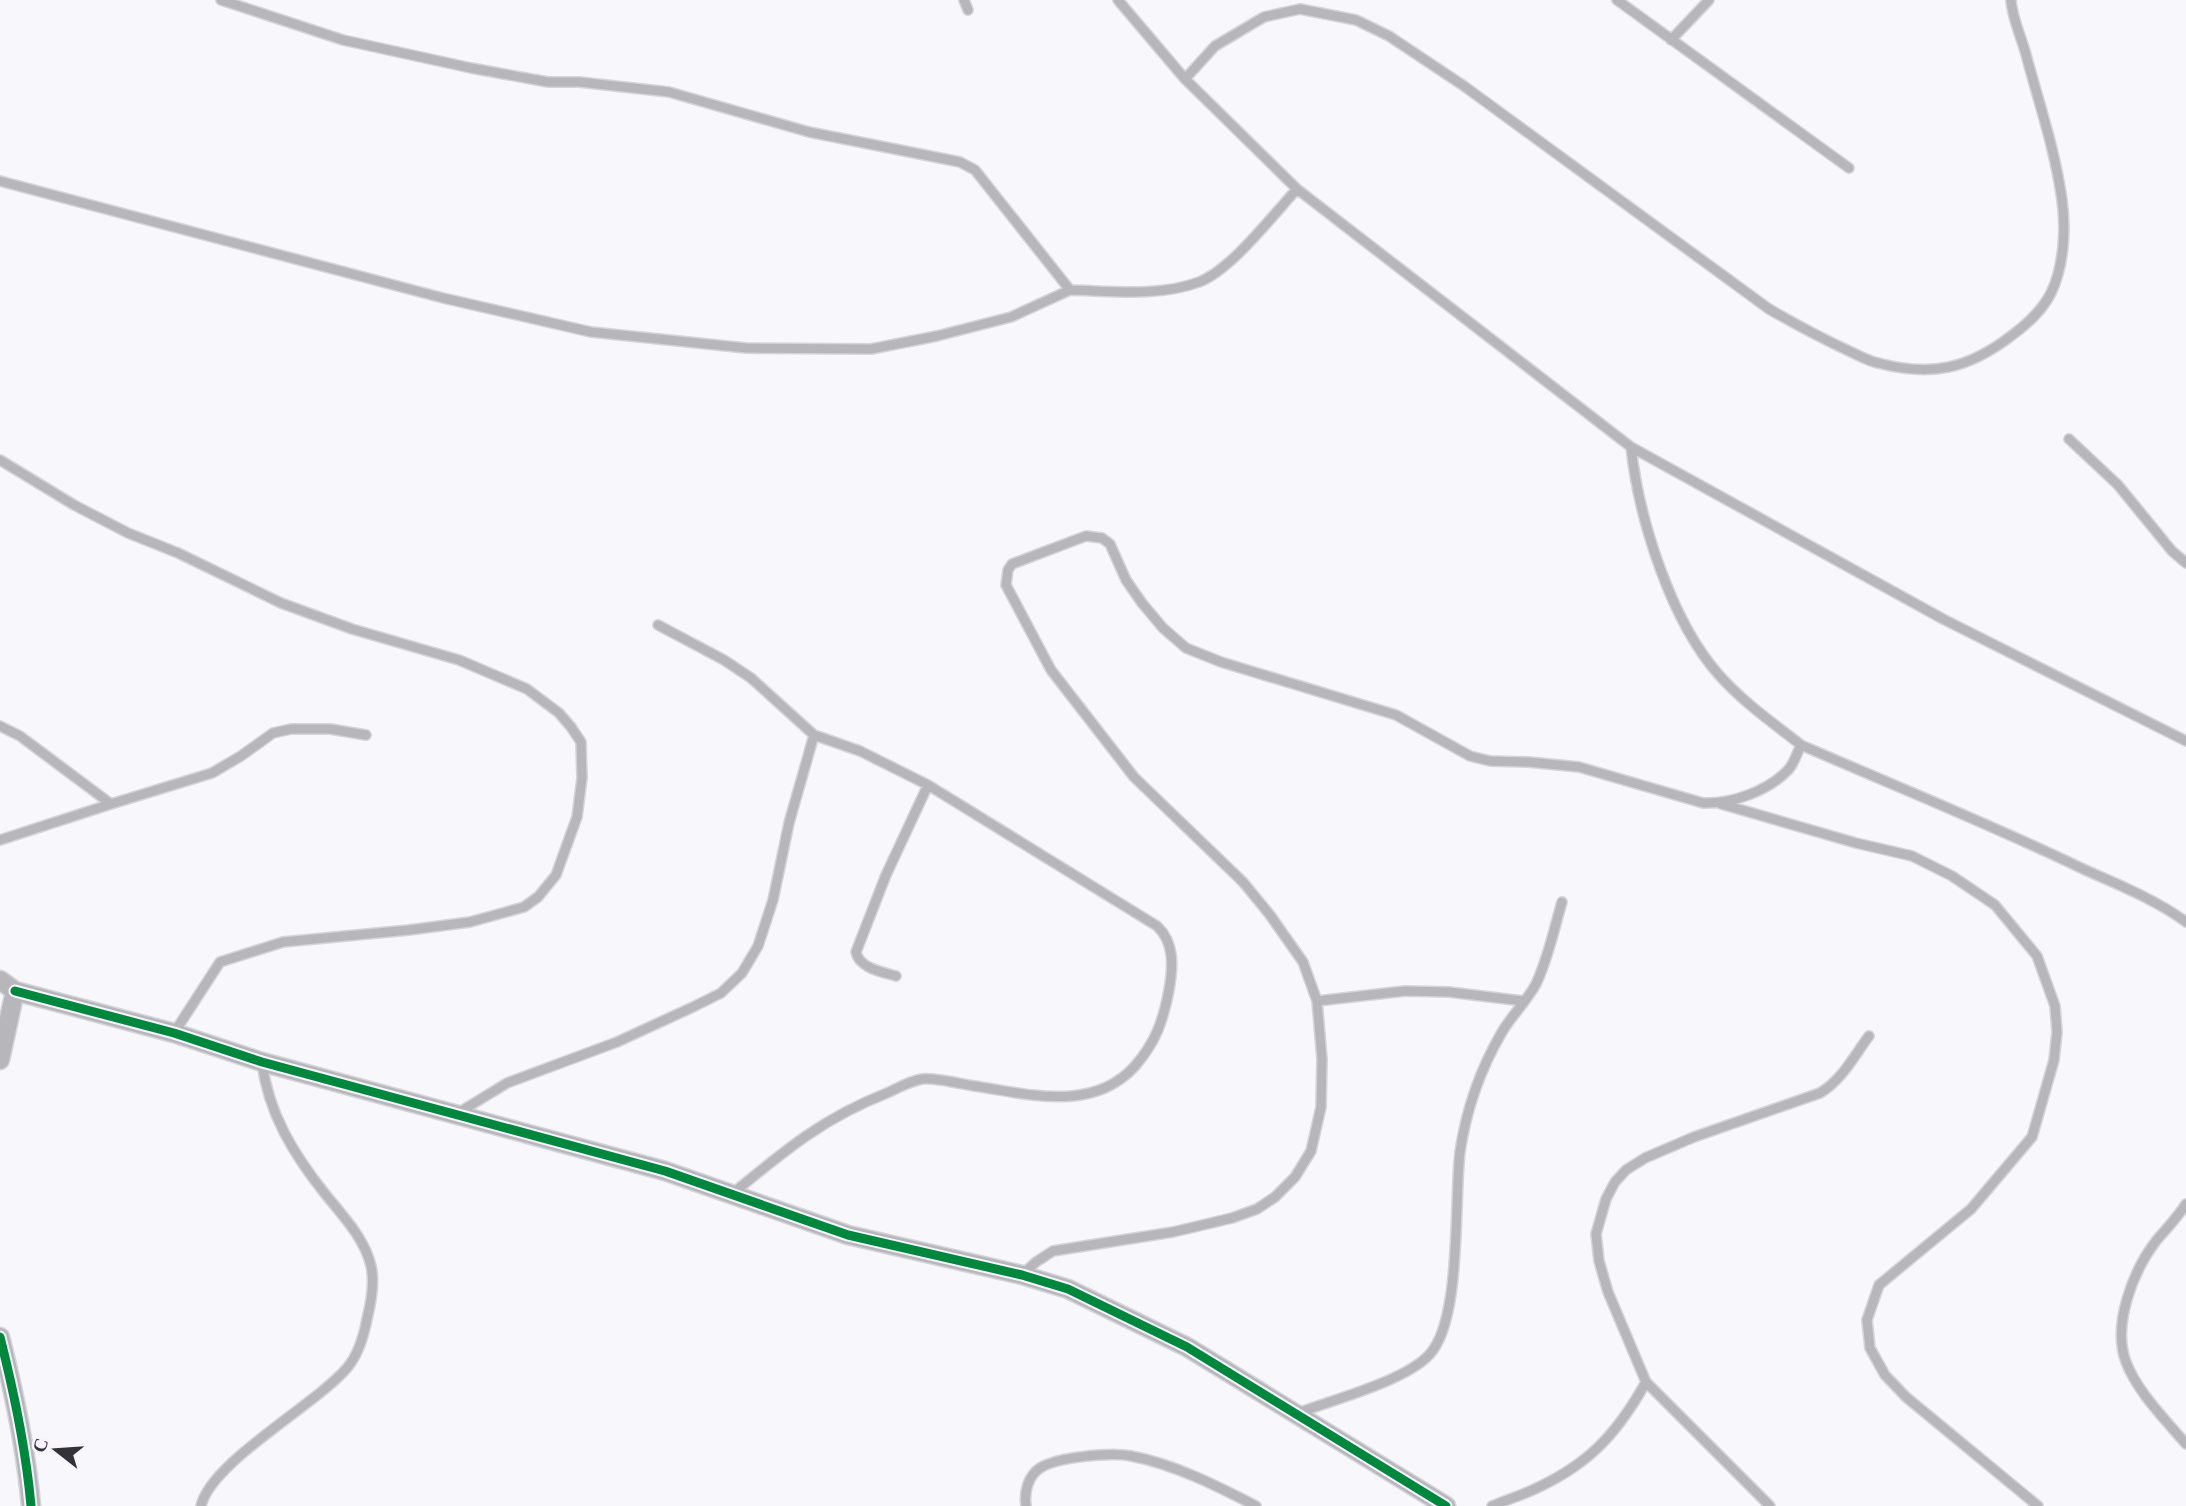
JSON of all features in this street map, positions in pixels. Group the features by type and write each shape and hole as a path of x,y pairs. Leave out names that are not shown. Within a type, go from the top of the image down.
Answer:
{"street":[{"path":"0,979 15,991 174,1033 262,1062 665,1171 848,1235 1023,1275 1068,1289 1187,1347 1446,1506"},
{"path":"0,1060 15,991"},
{"path":"0,1337 10,1375 32,1506"}],"lane":[{"path":"221,0 343,40 432,60 548,82 579,82 669,92 809,132 960,162 975,170 1070,290"},
{"path":"964,0 968,10"},
{"path":"1118,0 1185,79 1297,189 1631,447 1943,619 2186,741"},
{"path":"1617,0 1849,168"},
{"path":"1671,40 1709,0"},
{"path":"1185,79 1215,46 1264,16 1300,9 1356,20 1389,36 1464,86 1769,309 1822,339 1876,363 1917,370 1948,368 1974,361 2026,324 2041,309 2052,292 2060,263 2064,231 2062,199 2048,134 2011,0"},
{"path":"0,181 443,298 591,332 747,348 871,349 1011,317 1070,290 1166,290 1201,281 1224,265 1297,189"},
{"path":"2069,439 2118,485 2172,551 2186,563"},
{"path":"1631,447 1634,475 1654,548 1673,603 1697,648 1720,676 1754,708 1801,745 2028,842 2119,885 2176,914 2186,922"},
{"path":"0,460 74,505 128,533 178,553 281,603 352,629 459,660 527,689 559,713 581,742 582,778 577,817 556,875 538,897 524,907 470,922 283,942 220,962 174,1033"},
{"path":"1023,1275 1053,1251 1173,1232 1257,1209 1275,1197 1295,1177 1311,1151 1321,1095 1322,1059 1317,1001 1303,962 1270,915 1243,883 1134,777 1051,670 1006,585 1008,570 1012,564 1086,536 1102,538 1110,544 1126,580 1142,603 1163,628 1186,648 1221,662 1396,715 1470,756 1490,761 1579,767 1693,800 1721,804 1856,843 1912,856 1952,876 1995,905 2037,956 2055,1006 2057,1032 2054,1060 2032,1137 1971,1209 1879,1285 1867,1320 1870,1348 1885,1375 1906,1397 2038,1506"},
{"path":"658,625 724,660 751,678 814,735 860,751 928,785 1157,926 1165,933 1172,950 1171,978 1161,1024 1151,1048 1124,1078 1103,1091 1072,1098 923,1079 860,1104 831,1119 794,1143 731,1195"},
{"path":"0,726 20,736 111,804"},
{"path":"0,840 212,773 273,733 291,729 330,729 366,736"},
{"path":"456,1114 507,1083 617,1042 721,993 742,973 758,946 773,900 789,822 814,735"},
{"path":"1721,804 1773,781 1790,768 1801,745"},
{"path":"896,976 862,963 856,952 886,875 928,785"},
{"path":"1298,1413 1402,1373 1430,1355 1445,1322 1454,1271 1456,1196 1461,1149 1470,1109 1488,1059 1503,1031 1535,985 1562,902"},
{"path":"1317,1001 1405,991 1449,992 1523,1002"},
{"path":"1770,1506 1646,1382 1608,1292 1599,1261 1596,1234 1599,1217 1615,1182 1626,1170 1645,1158 1694,1137 1820,1093 1843,1073 1869,1036"},
{"path":"201,1506 218,1476 322,1392 349,1366 364,1335 371,1300 372,1267 362,1243 282,1132 270,1106 262,1062"},
{"path":"2186,1204 2156,1242 2133,1281 2126,1299 2122,1346 2126,1363 2139,1387 2186,1444"},
{"path":"1492,1506 1530,1491 1590,1456 1614,1433 1646,1382"},
{"path":"1026,1506 1028,1482 1038,1469 1062,1461 1129,1455 1213,1484 1256,1506"}],"cycle path":[{"path":"15,991 174,1033 262,1062 665,1171 848,1235 1022,1275 1068,1289 1187,1347 1446,1506"},
{"path":"0,1337 19,1421 31,1506"}]}
